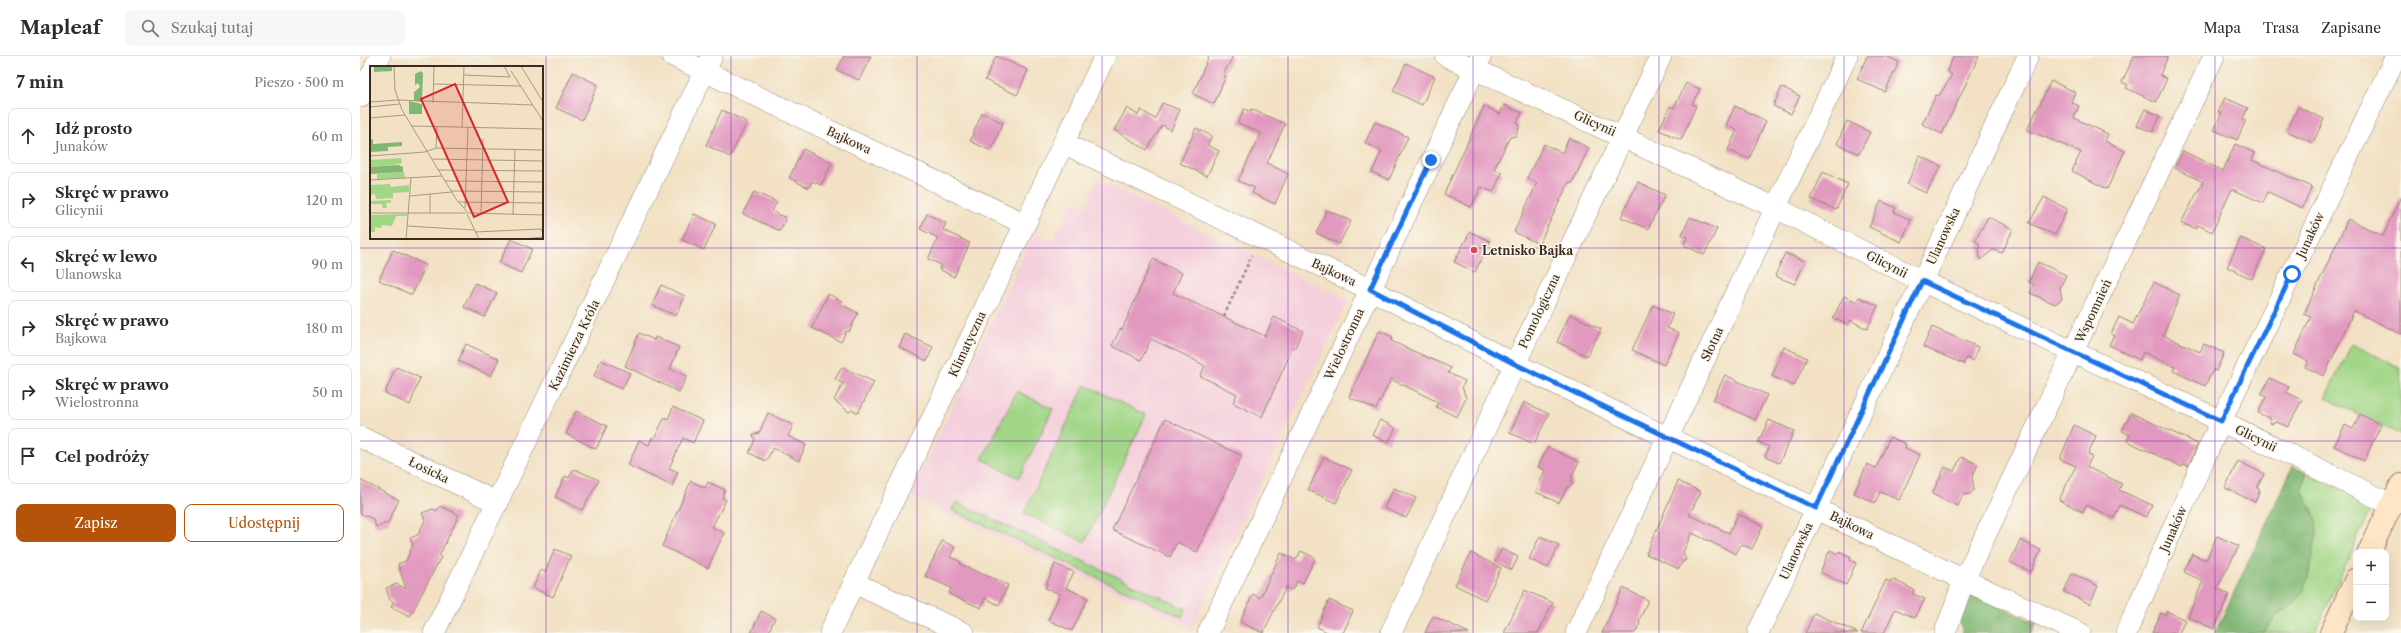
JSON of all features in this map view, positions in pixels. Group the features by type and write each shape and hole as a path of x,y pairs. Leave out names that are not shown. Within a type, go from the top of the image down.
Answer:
{"street":[{"path":"375,66 380,56"},
{"name":"Bajkowa","path":"673,56 708,64 1025,224"},
{"name":"Klimatyczna","path":"830,633 1105,56"},
{"name":"Glicynii","path":"1446,56 1477,63 1776,208 1922,281 2221,421 2396,495"},
{"name":"Pomologiczna","path":"1391,633 1515,364 1661,56"},
{"name":"Słotna","path":"1576,633 1847,56"},
{"name":"Ulanowska","path":"1758,633 2028,56"},
{"name":"Wspomnień","path":"1944,633 1964,580 2214,56"},
{"name":"Junaków","path":"2126,633 2221,421 2396,56"},
{"name":"Wielostronna","path":"1208,633 1477,63"},
{"name":"Kazimierza Króla","path":"434,633 498,503 708,64"},
{"path":"360,97 370,77"},
{"name":"Bajkowa","path":"1063,143 1370,289 1515,364 1668,436 1964,580 2080,633"},
{"name":"Łosicka","path":"360,437 498,503"},
{"path":"2370,549 2396,495"},
{"path":"854,583 964,633"},
{"path":"2331,633 2353,585"}],"path":[{"path":"1224,316 1254,251"}],"shaded area":[{"path":"1097,180 1348,300 1192,628 910,496 1034,232 1053,240 1072,201 1085,207"}],"green space":[{"path":"2352,344 2401,368 2400,434 2325,398"},
{"path":"1085,385 1146,415 1085,542 1024,513"},
{"path":"1017,391 1053,409 1019,478 982,459"},
{"path":"2293,466 2306,473 2302,489 2316,520 2317,532 2309,577 2303,592 2290,607 2278,614 2263,633 2215,633"},
{"path":"2306,473 2373,504 2315,633 2263,633 2278,614 2290,607 2302,592 2309,577 2317,532 2313,510 2308,505 2302,489"},
{"path":"956,502 1186,609 1182,617 952,510"},
{"path":"1970,592 2036,623 2032,633 1963,633 1958,614"}],"building":[{"path":"844,56 871,56 859,80 837,70"},
{"path":"996,56 1028,70 1017,95 985,80"},
{"path":"1209,56 1233,56 1223,75 1226,76 1214,104 1193,94"},
{"path":"1867,56 1886,56 1899,62 1885,92 1857,79"},
{"path":"1954,56 1979,56 1942,134 1922,124 1936,95 1939,96 1952,75 1947,71"},
{"path":"2134,56 2168,56 2160,75 2167,79 2156,102 2126,88 2128,85 2122,82"},
{"path":"1406,63 1435,77 1422,105 1393,91"},
{"path":"573,72 598,85 582,120 556,108"},
{"path":"2051,81 2075,92 2071,102 2079,106 2074,118 2108,134 2105,141 2125,151 2107,189 2072,171 2081,152 2027,130"},
{"path":"1686,83 1700,89 1692,104 1696,106 1681,140 1659,130 1670,106 1674,108"},
{"path":"1782,87 1800,96 1791,114 1773,106"},
{"path":"2225,98 2248,108 2243,119 2246,120 2237,140 2214,130 2222,113 2218,112"},
{"path":"1162,103 1180,110 1171,130 1162,125 1147,150 1114,130 1127,108 1138,115 1141,110 1155,119"},
{"path":"1504,105 1522,113 1517,122 1519,128 1516,136 1510,137 1494,169 1502,173 1493,192 1481,187 1471,207 1444,194 1484,106 1500,114"},
{"path":"1735,106 1766,121 1749,159 1728,150 1737,130 1726,125"},
{"path":"2298,107 2324,119 2313,143 2287,131"},
{"path":"1244,109 1250,112 1251,109 1285,124 1267,163 1288,174 1275,204 1252,193 1255,188 1238,181 1261,133 1238,123"},
{"path":"2145,109 2160,116 2153,132 2137,126"},
{"path":"722,110 747,122 730,157 706,145"},
{"path":"982,113 1003,123 991,151 970,141"},
{"path":"1847,121 1870,132 1859,154 1837,144"},
{"path":"1375,122 1408,137 1389,180 1372,172 1382,151 1365,143"},
{"path":"1196,128 1212,136 1207,145 1219,151 1207,176 1180,163"},
{"path":"1569,138 1589,148 1572,183 1569,182 1539,244 1514,232 1537,183 1527,178 1544,144 1562,153"},
{"path":"2235,144 2255,153 2252,160 2312,187 2302,208 2268,192 2263,203 2232,189 2212,232 2198,225 2196,229 2181,223 2203,182 2175,168 2183,151 2223,171"},
{"path":"803,149 832,163 821,185 812,181 809,188 789,178"},
{"path":"1920,156 1941,166 1926,193 1907,184"},
{"path":"1823,172 1848,184 1836,210 1811,199"},
{"path":"1638,182 1665,195 1648,229 1621,217"},
{"path":"754,192 777,202 772,211 786,218 780,231 743,214"},
{"path":"2401,196 2401,334 2354,311 2324,376 2305,367 2308,361 2294,354 2311,317 2304,314 2348,219 2383,236"},
{"path":"2044,197 2067,209 2055,235 2029,223"},
{"path":"1881,201 1896,208 1894,212 1911,220 1901,242 1869,227"},
{"path":"1327,210 1351,221 1339,244 1316,233"},
{"path":"694,214 716,224 704,250 682,240"},
{"path":"927,214 946,223 943,230 970,243 954,277 939,269 941,265 928,259 938,238 920,229"},
{"path":"1690,217 1717,229 1704,255 1684,245 1687,237 1682,235"},
{"path":"1988,217 2013,229 2002,253 1993,250 1980,260 1979,243 1975,241"},
{"name":"Letnisko Bajka","path":"1470,232 1490,241 1475,272 1454,262"},
{"path":"2241,238 2266,249 2252,279 2227,267"},
{"path":"511,239 532,249 521,273 499,263"},
{"path":"393,250 426,265 412,295 379,280"},
{"path":"1785,253 1805,261 1795,284 1775,276"},
{"path":"1153,259 1182,273 1173,293 1265,336 1274,317 1303,331 1295,347 1293,347 1262,417 1233,403 1237,394 1200,376 1205,366 1151,339 1141,360 1112,346 1120,329 1122,330"},
{"path":"2038,262 2066,275 2060,288 2062,299 2055,304 2030,293 2034,285 2029,282"},
{"path":"2154,282 2180,295 2163,335 2200,352 2204,344 2224,353 2216,371 2213,370 2205,386 2173,371 2175,367 2143,352 2140,360 2109,345 2114,335 2111,334 2119,317 2133,324"},
{"path":"475,283 497,293 485,317 464,307"},
{"path":"661,285 685,296 676,316 652,305"},
{"path":"828,294 842,301 841,304 858,313 849,332 846,331 841,342 812,328"},
{"path":"1844,296 1857,302 1859,297 1878,306 1867,329 1850,320 1848,325 1833,318"},
{"path":"1653,305 1673,314 1667,328 1679,333 1664,365 1632,350"},
{"path":"1570,314 1601,329 1587,356 1557,342"},
{"path":"1932,327 1978,347 1973,361 1966,358 1964,364 1923,347"},
{"path":"1379,331 1393,337 1391,341 1451,368 1448,373 1465,381 1462,387 1466,398 1457,417 1436,407 1438,402 1391,379 1376,409 1349,397"},
{"path":"639,333 654,340 655,337 679,347 670,369 687,376 679,392 625,366"},
{"path":"905,334 933,347 927,361 899,347"},
{"path":"466,344 499,359 491,376 458,361"},
{"path":"1784,347 1807,358 1794,386 1772,376"},
{"path":"601,360 630,373 622,389 594,376"},
{"path":"396,367 420,378 410,405 385,393"},
{"path":"842,367 874,382 858,413 852,410 849,412 834,400 843,384 835,379"},
{"path":"1725,375 1767,395 1755,420 1713,400"},
{"path":"2270,378 2289,387 2286,392 2302,400 2288,427 2277,422 2271,424 2269,418 2258,413 2266,397 2261,394"},
{"path":"1524,402 1549,414 1534,444 1510,433"},
{"path":"673,407 703,421 693,443 683,438 669,468 678,472 672,486 628,465 639,440 649,445 652,437 654,439 665,417 668,419"},
{"path":"576,411 607,426 596,449 566,434"},
{"path":"768,413 793,425 788,436 806,445 799,461 773,448 766,461 749,453 755,440 753,435 759,433"},
{"path":"2131,413 2198,444 2188,466 2184,464 2182,467 2127,441 2130,435 2122,431"},
{"path":"2360,414 2381,425 2364,461 2334,446 2345,425 2353,429"},
{"path":"1165,419 1242,456 1197,552 1177,542 1170,557 1112,530"},
{"path":"1380,420 1396,428 1388,443 1372,435"},
{"path":"1769,420 1794,431 1779,463 1765,457 1769,447 1758,442"},
{"path":"2074,425 2096,436 2088,454 2092,456 2087,467 2122,484 2119,490 2152,505 2146,517 2120,505 2114,518 2086,505 2083,512 2059,500 2076,466 2060,459"},
{"path":"1890,437 1906,444 1905,448 1920,455 1899,500 1880,492 1875,503 1854,493 1867,464 1876,468"},
{"path":"1548,447 1579,462 1572,476 1572,484 1567,488 1559,503 1536,492 1545,470 1538,467"},
{"path":"1324,457 1352,470 1336,503 1308,490"},
{"path":"1961,457 1978,464 1972,477 1974,490 1970,494 1963,495 1958,506 1932,494 1945,467 1954,471"},
{"path":"2238,461 2264,474 2257,488 2260,490 2255,502 2225,488"},
{"path":"574,469 599,480 582,510 555,497 565,476 569,478"},
{"path":"360,480 399,500 388,523 376,527 373,519 360,513"},
{"path":"691,481 705,488 708,482 725,490 722,498 726,500 712,527 724,533 708,568 662,546"},
{"path":"1678,481 1701,492 1689,515 1729,533 1738,514 1763,526 1752,549 1741,544 1736,554 1692,533 1683,552 1686,560 1682,562 1679,569 1646,554"},
{"path":"1394,488 1416,498 1406,518 1384,508"},
{"path":"440,506 459,515 439,556 441,557 410,616 391,607 394,602 390,600 386,588 397,584 406,589 398,564 406,561 413,545 410,538 418,535 425,520 422,513 433,509 437,511"},
{"path":"1540,536 1559,545 1548,568 1529,559"},
{"path":"2217,536 2239,546 2217,588 2229,594 2214,629 2188,617 2203,581 2184,572 2192,554 2206,560"},
{"path":"2020,540 2041,550 2031,572 2010,562"},
{"path":"942,541 955,547 950,557 961,562 960,564 1008,585 999,605 985,598 981,608 949,594 951,588 925,576"},
{"path":"555,549 571,556 553,597 533,588 541,570 545,572"},
{"path":"1502,549 1518,557 1512,570 1495,562"},
{"path":"1830,550 1838,554 1839,551 1851,557 1850,560 1856,563 1846,585 1820,572"},
{"path":"1301,551 1315,558 1303,583 1297,581 1292,590 1286,587 1263,633 1240,622 1253,594 1260,598 1281,553 1296,560"},
{"path":"1471,553 1501,568 1485,600 1455,585"},
{"path":"1055,564 1074,572 1066,588 1088,598 1072,631 1048,620 1060,594 1045,588"},
{"path":"2072,573 2098,586 2090,604 2064,592"},
{"path":"1892,579 1914,590 1913,594 1925,599 1915,618 1895,609 1884,633 1861,633 1886,580 1891,582"},
{"path":"1623,588 1648,600 1639,621 1640,624 1635,633 1602,633"},
{"path":"1525,590 1553,603 1538,633 1504,633"},
{"path":"1329,600 1353,611 1343,633 1329,633 1317,627"},
{"path":"761,611 775,618 768,633 751,633"},
{"path":"2167,611 2185,620 2179,633 2152,633 2161,613 2165,615"},
{"path":"1814,613 1858,633 1805,633"},
{"path":"1433,616 1469,633 1425,633"}],"place":[{"name":"Letnisko Bajka","path":"1474,250"}],"route":[{"path":"1431,160 1370,289 1515,364 1816,508 1922,281 2221,421 2292,274"}]}
